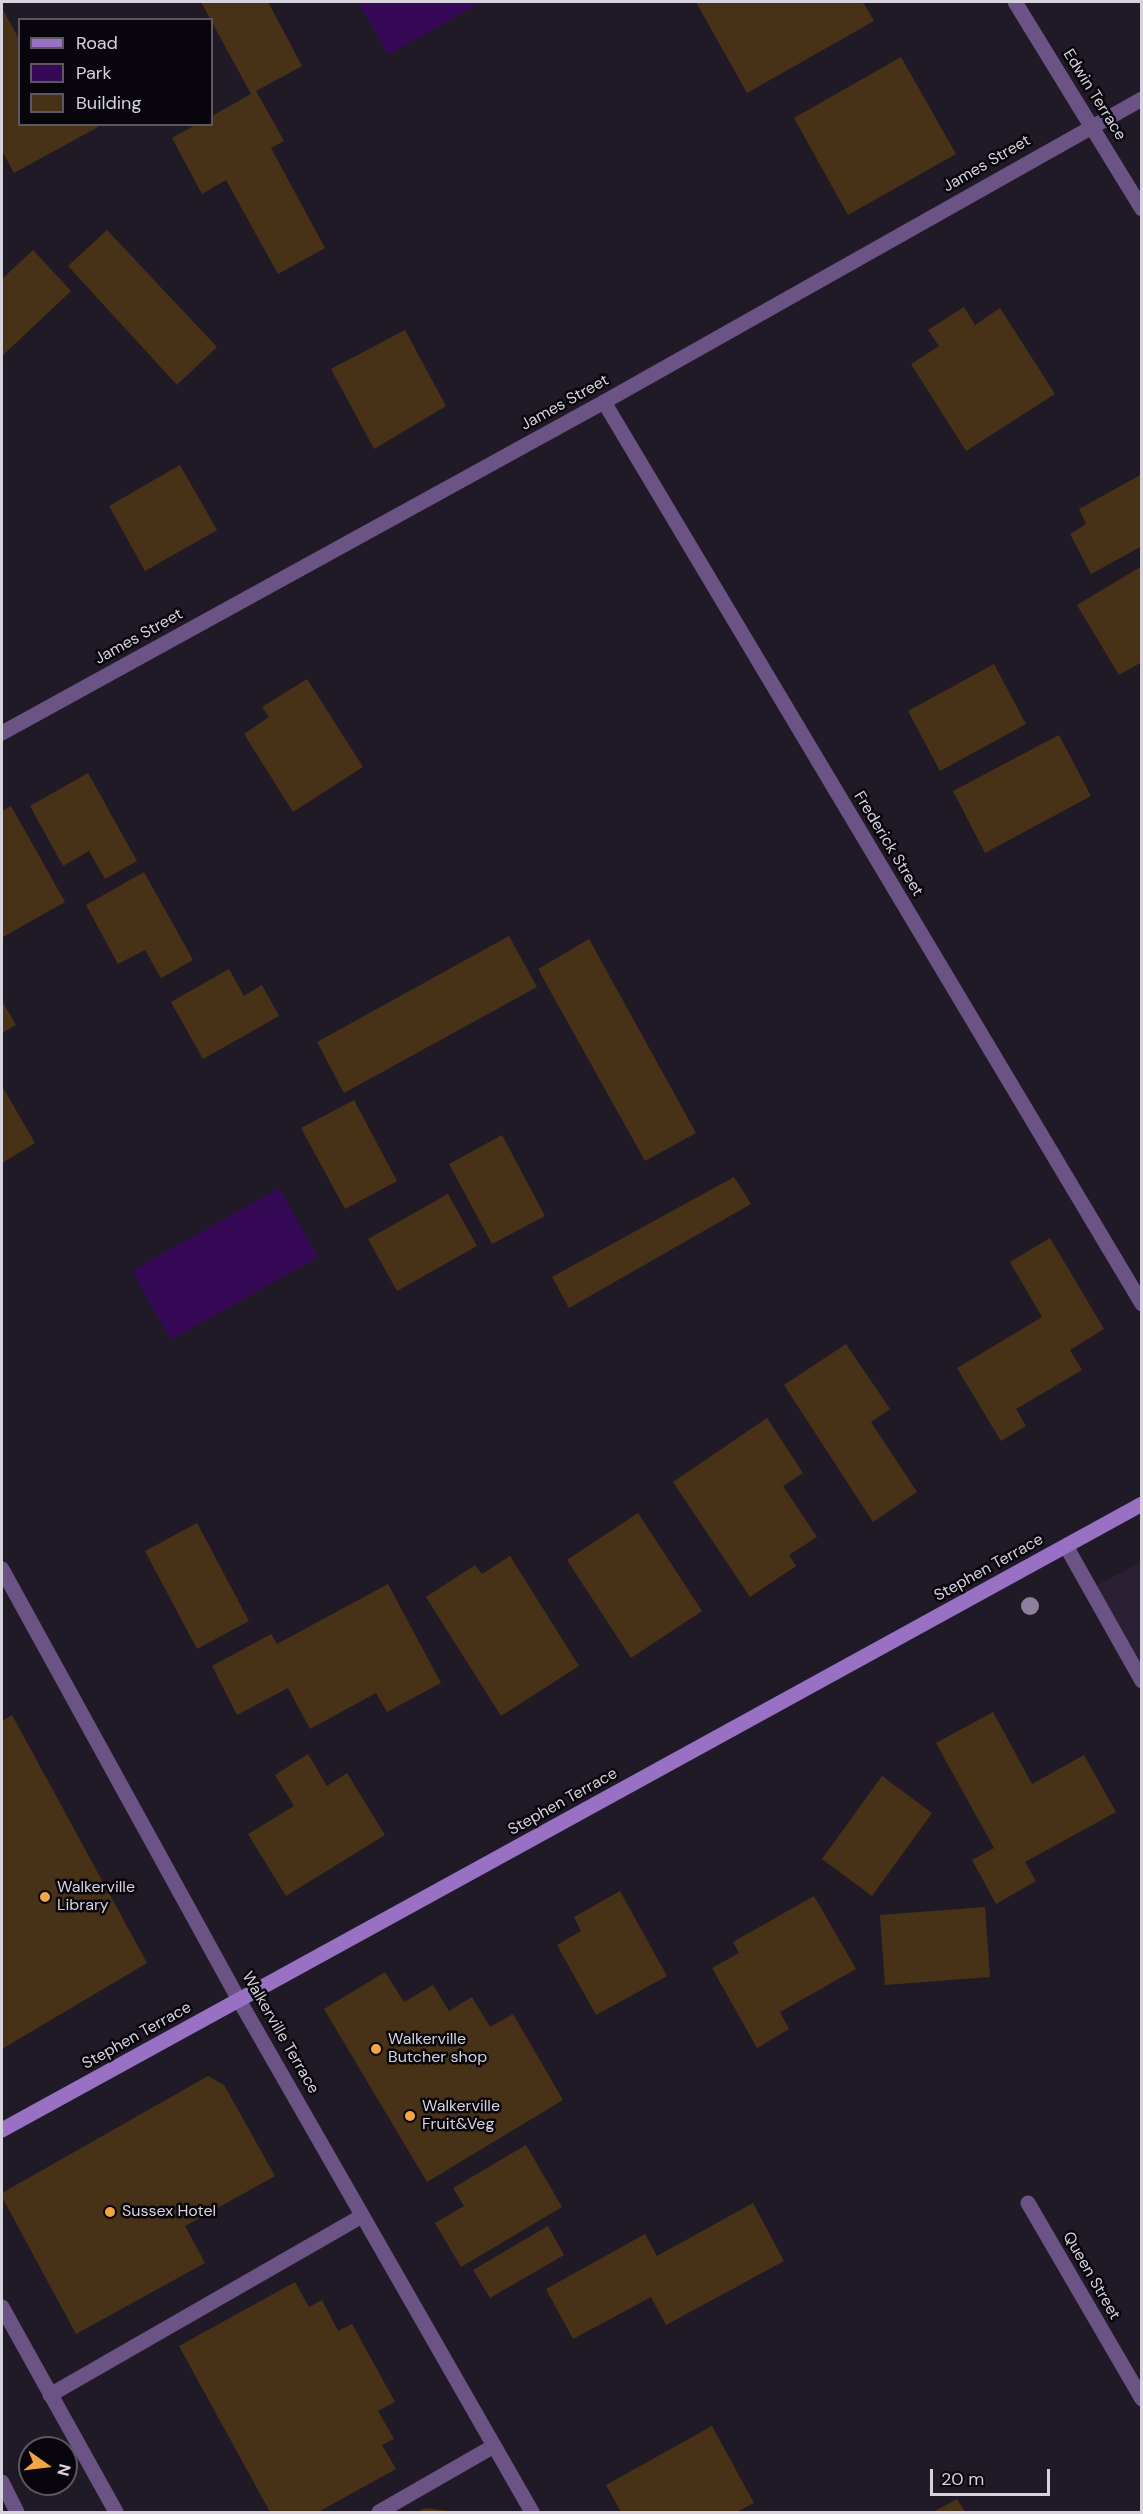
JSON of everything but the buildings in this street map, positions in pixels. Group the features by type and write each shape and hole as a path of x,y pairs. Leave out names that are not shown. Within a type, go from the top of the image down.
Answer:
{"main road":[{"name":"Stephen Terrace","path":"2,2130 1142,1504"}],"street":[{"name":"Edwin Terrace","path":"1015,2 1142,209"},
{"name":"James Street","path":"2,733 604,402 1142,99"},
{"name":"Frederick Street","path":"604,402 1142,1304"},
{"path":"1066,1546 1142,1681"},
{"name":"Walkerville Terrace","path":"2,1569 239,2000 532,2512"},
{"name":"Queen Street","path":"1028,2203 1142,2399"},
{"path":"50,2395 362,2216"},
{"path":"2,2307 116,2512"},
{"path":"379,2512 494,2446"},
{"path":"2,2482 17,2512"}],"shaded area":[{"path":"1141,1562 1141,1677 1096,1586"}],"green space":[{"path":"358,2 482,2 388,55"},
{"path":"279,1188 318,1257 171,1340 132,1271"}],"place":[{"name":"Walkerville Library","path":"45,1897"},
{"name":"Walkerville Butcher shop","path":"376,2049"},
{"name":"Walkerville Fruit&Veg","path":"410,2116"},
{"name":"Sussex Hotel","path":"110,2212"}]}
